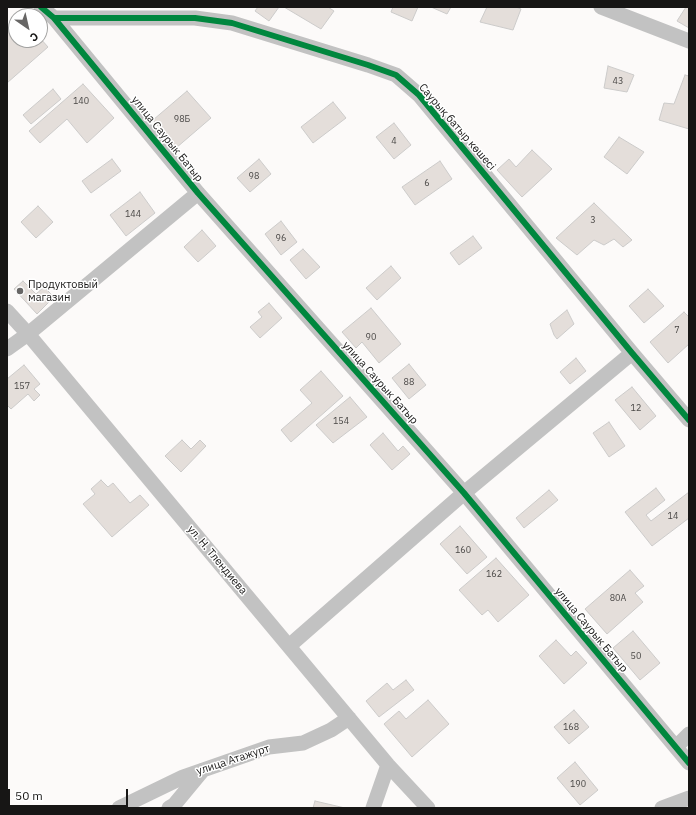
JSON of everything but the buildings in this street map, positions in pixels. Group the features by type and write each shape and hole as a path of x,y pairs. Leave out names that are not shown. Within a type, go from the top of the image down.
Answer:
{"street":[{"path":"41,7 54,18"},
{"path":"601,7 689,41"},
{"name":"улица Саурык Батыр","path":"54,18 198,193 464,493 689,763"},
{"name":"Саурық батыр көшесі","path":"54,18 195,18 232,23 368,64 396,75 419,95 689,420"},
{"path":"7,349 28,334 198,193"},
{"name":"ул. Н. Тлендиева","path":"7,311 28,334 388,765 428,808"},
{"path":"289,646 464,493 632,353"},
{"name":"улица Атажурт","path":"119,808 183,777 269,747 303,743 331,730 349,718"},
{"path":"676,748 689,734"},
{"path":"374,808 388,765"},
{"path":"169,808 174,805 203,770"},
{"path":"662,808 689,798"}],"cycle path":[{"path":"41,7 54,18 195,18 232,23 396,75 419,95 689,420"},
{"path":"54,18 198,193 464,493 689,763"}],"place":[{"name":"Продуктовый магазин","path":"20,291"}]}
